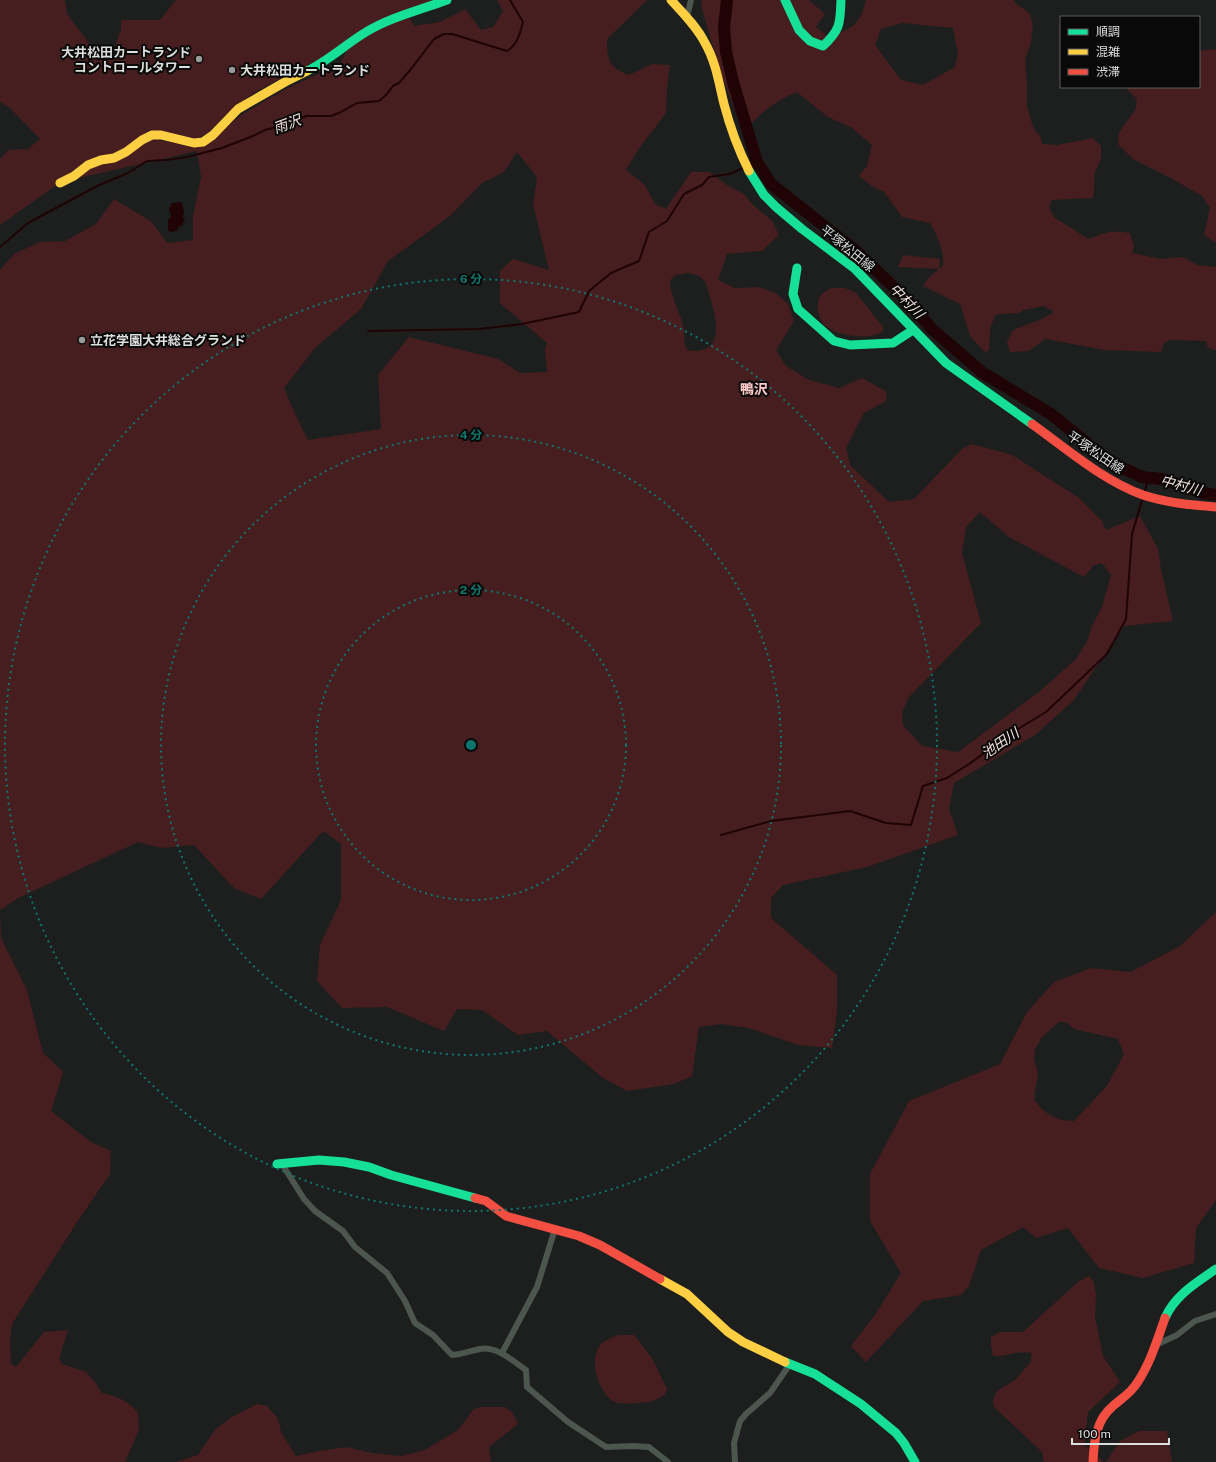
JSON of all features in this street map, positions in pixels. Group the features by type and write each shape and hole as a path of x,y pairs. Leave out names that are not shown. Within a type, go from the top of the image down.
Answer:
{"street":[{"path":"60,183 88,165 101,160 114,158 126,152 142,140 152,135 161,135 194,143 203,142 213,135 238,109 285,82 320,65 366,32 384,23 447,0"},
{"name":"平塚松田線","path":"672,0 687,17 708,48 725,108 750,175 761,192 772,204 790,220 831,250 860,274 881,294 933,352 959,373 1104,475 1120,485 1145,496 1172,503 1216,507"},
{"path":"687,17 691,0"},
{"path":"785,0 799,30 810,41 823,46 834,36 840,27 841,0"},
{"path":"797,268 793,288 795,303 798,309 834,340 842,344 850,345 893,343 913,330"},
{"path":"668,1462 649,1447 606,1447 568,1422 527,1387 526,1370 502,1353 482,1349 463,1354 452,1354 433,1335 415,1323 405,1301 387,1273 355,1247 343,1231 315,1211 304,1199 280,1164 319,1160 344,1162 369,1167 391,1175 486,1201 506,1216 579,1236 600,1245 687,1294 728,1332 743,1342 823,1379 851,1397 896,1433 904,1443 915,1462"},
{"path":"502,1353 537,1287 555,1229"},
{"path":"1092,1462 1099,1426 1104,1415 1132,1390 1149,1363 1168,1312 1174,1301 1216,1269"},
{"path":"1156,1345 1177,1335 1195,1321 1216,1314"},
{"path":"735,1462 734,1443 740,1421 770,1393 790,1364"}],"shaded area":[{"path":"0,0 65,0 67,14 92,47 115,47 121,29 121,20 160,20 176,0 438,0 407,13 414,26 440,22 465,9 481,30 493,27 503,11 497,0 647,0 607,39 610,62 617,69 629,75 652,64 670,65 666,113 638,150 626,170 645,185 655,204 666,209 691,172 709,172 727,185 744,194 752,204 772,221 779,235 762,251 727,254 718,280 735,288 758,287 776,293 788,304 794,321 776,350 786,366 809,380 839,388 862,378 887,392 886,401 864,413 846,448 850,465 889,502 914,499 962,449 972,444 1012,455 1079,498 1102,521 1106,530 1140,516 1158,549 1173,621 1124,626 1073,701 1035,735 954,783 949,809 958,835 867,867 783,885 771,898 771,918 837,975 837,1010 832,1048 798,1045 749,1028 721,1024 699,1027 692,1076 674,1084 627,1091 603,1078 547,1031 518,1035 482,1010 457,1009 444,1031 387,1007 342,1008 317,981 320,945 341,900 341,844 323,831 261,899 234,888 194,845 161,848 138,842 18,898 0,910 0,270 14,254 40,242 65,241 96,224 114,199 152,222 167,243 193,240 193,216 201,177 197,151 61,182 0,225 0,159 8,150 28,149 40,139 10,108 0,102","holes":["354,36 340,64 284,90 241,115 204,146 150,139 147,130 188,138 197,138 202,136 212,130 242,101 276,81 336,50","517,152 537,177 533,204 549,270 513,259 500,271 500,303 547,343 545,349 547,372 520,373 498,359 409,337 378,375 381,429 308,440 284,388 315,348 361,309 388,261 450,216 482,183 504,172","687,273 695,274 699,276 706,284 713,309 716,328 712,343 707,348 699,351 687,350 683,325 670,286 670,280 676,275","980,512 1009,537 1084,577 1094,565 1102,563 1111,575 1102,607 1091,628 1087,642 1075,660 1039,692 958,752 922,746 903,725 902,712 909,697 981,623 962,553 966,527"]},
{"path":"702,0 809,0 825,14 816,27 827,36 849,29 854,25 861,15 866,0 1014,0 1014,2 1029,13 1033,24 1031,42 1025,60 1027,106 1033,127 1041,138 1042,144 1057,145 1093,138 1101,146 1101,159 1095,172 1093,198 1052,200 1049,207 1054,217 1088,239 1109,232 1130,233 1134,246 1132,253 1161,259 1182,257 1198,265 1216,267 1216,350 1208,348 1206,341 1171,340 1164,343 1161,352 1105,350 1045,339 1029,351 1010,352 1007,342 1013,330 1042,319 1054,312 1044,306 1023,310 1020,313 999,314 995,316 990,328 989,349 986,353 970,336 960,304 923,286 929,277 943,265 938,239 930,223 902,217 884,192 873,187 859,176 867,166 872,145 852,128 828,117 797,92 774,104 753,122 740,122 709,35 701,5","holes":["902,23 953,28 958,54 955,67 923,85 901,80 875,45 881,29"]},
{"path":"1216,49 1216,243 1204,235 1210,208 1202,196 1171,178 1133,159 1118,144 1119,132 1136,109 1137,99 1126,88 1200,88 1200,51"},
{"path":"172,203 182,203 184,213 183,217 185,219 183,225 178,227 177,231 170,232 168,230 168,220 171,216 169,209"},
{"path":"903,255 940,259 939,269 898,267"},
{"path":"831,288 845,288 856,293 883,327 883,331 878,334 863,337 839,333 827,327 820,318 818,303 821,295"},
{"path":"0,910 1,938 27,990 43,1053 63,1072 51,1111 91,1142 111,1151 110,1174 79,1219 12,1324 10,1342 11,1363 16,1367 44,1332 68,1330 59,1358 62,1364 86,1372 102,1393 122,1400 134,1408 138,1412 139,1430 125,1462 0,1462"},
{"path":"1216,912 1216,1200 1196,1228 1194,1263 1143,1278 1099,1268 1068,1228 1036,1238 1023,1227 981,1250 969,1286 961,1295 923,1301 866,1362 851,1346 875,1315 901,1273 870,1221 870,1174 909,1101 1000,1064 1027,1012 1054,982 1091,968 1131,972 1180,946","holes":["1059,1022 1066,1022 1074,1029 1118,1039 1124,1054 1107,1086 1074,1121 1062,1120 1051,1116 1046,1113 1034,1099 1038,1073 1034,1059 1035,1049 1042,1037"]},
{"path":"1089,1276 1094,1282 1096,1295 1095,1317 1103,1356 1120,1382 1088,1412 1084,1445 1104,1462 1044,1462 1042,1452 993,1406 993,1400 997,1391 1015,1380 1030,1363 1032,1353 1022,1352 1003,1356 993,1356 991,1337 1000,1332 1023,1332 1078,1282"},
{"path":"618,1335 634,1335 652,1358 667,1389 665,1394 652,1401 639,1403 615,1402 609,1398 599,1384 596,1375 595,1357 602,1343"},
{"path":"257,1404 267,1406 278,1419 281,1432 296,1456 347,1447 372,1453 401,1456 425,1450 458,1430 474,1409 481,1407 505,1407 513,1413 518,1424 489,1447 491,1462 176,1462 198,1455 215,1430 230,1418"},
{"path":"1139,1431 1167,1431 1172,1462 1106,1462 1120,1441"}],"waterway":[{"name":"雨沢","path":"0,247 28,223 99,185 128,173 147,161 187,157 222,148 265,130 289,124 306,116 331,116 357,103 379,101 393,86 399,83 434,39 444,34 452,34 507,51 516,42 523,22 510,0"},
{"name":"中村川","path":"727,0 724,27 726,52 733,82 757,162 771,184 856,251 903,296 933,330 983,373 1051,414 1116,465 1142,477 1162,479 1203,493 1216,495"},
{"path":"749,165 757,162"},
{"path":"368,331 479,329 522,324 579,312 589,291 611,273 639,261 649,232 667,221 684,194 702,185 709,177 730,174 743,168"},
{"name":"池田川","path":"1145,491 1149,477"},
{"name":"池田川","path":"721,835 771,821 850,811 886,823 911,825 923,786 947,778 1013,732 1046,712 1107,654 1126,619 1132,534 1143,497"}],"traffic: fast":[{"path":"307,71 376,27 395,18 447,0"},
{"path":"785,0 799,30 810,41 823,46 833,35 840,20 841,0"},
{"path":"749,171 764,195 776,207 802,229 855,269 946,363 1032,424"},
{"path":"797,268 793,294 798,309 834,341 850,345 893,343 913,330"},
{"path":"277,1164 319,1160 344,1162 369,1167 391,1175 475,1198"},
{"path":"1165,1318 1169,1310 1180,1296 1216,1269"},
{"path":"785,1362 815,1374 861,1404 896,1433 904,1443 915,1462"}],"traffic: slow":[{"path":"671,0 694,26 709,50 715,65 732,130 749,171"},
{"path":"60,183 74,176 88,165 101,160 114,158 126,152 142,140 152,135 161,135 194,143 203,142 213,135 238,109 307,71"},
{"path":"660,1279 687,1294 728,1332 743,1342 785,1362"}],"traffic: jam":[{"path":"1032,424 1099,473 1128,489 1143,495 1170,502 1216,507"},
{"path":"475,1198 486,1201 506,1216 579,1236 600,1245 660,1279"},
{"path":"1093,1462 1095,1439 1099,1424 1107,1412 1135,1387 1153,1351 1165,1318"}],"place":[{"name":"大井松田カートランド コントロールタワー","path":"199,59"},
{"name":"大井松田カートランド","path":"232,70"},
{"name":"立花学園大井総合グランド","path":"82,340"}],"district":[{"name":"鴨沢","path":"754,389"}]}
